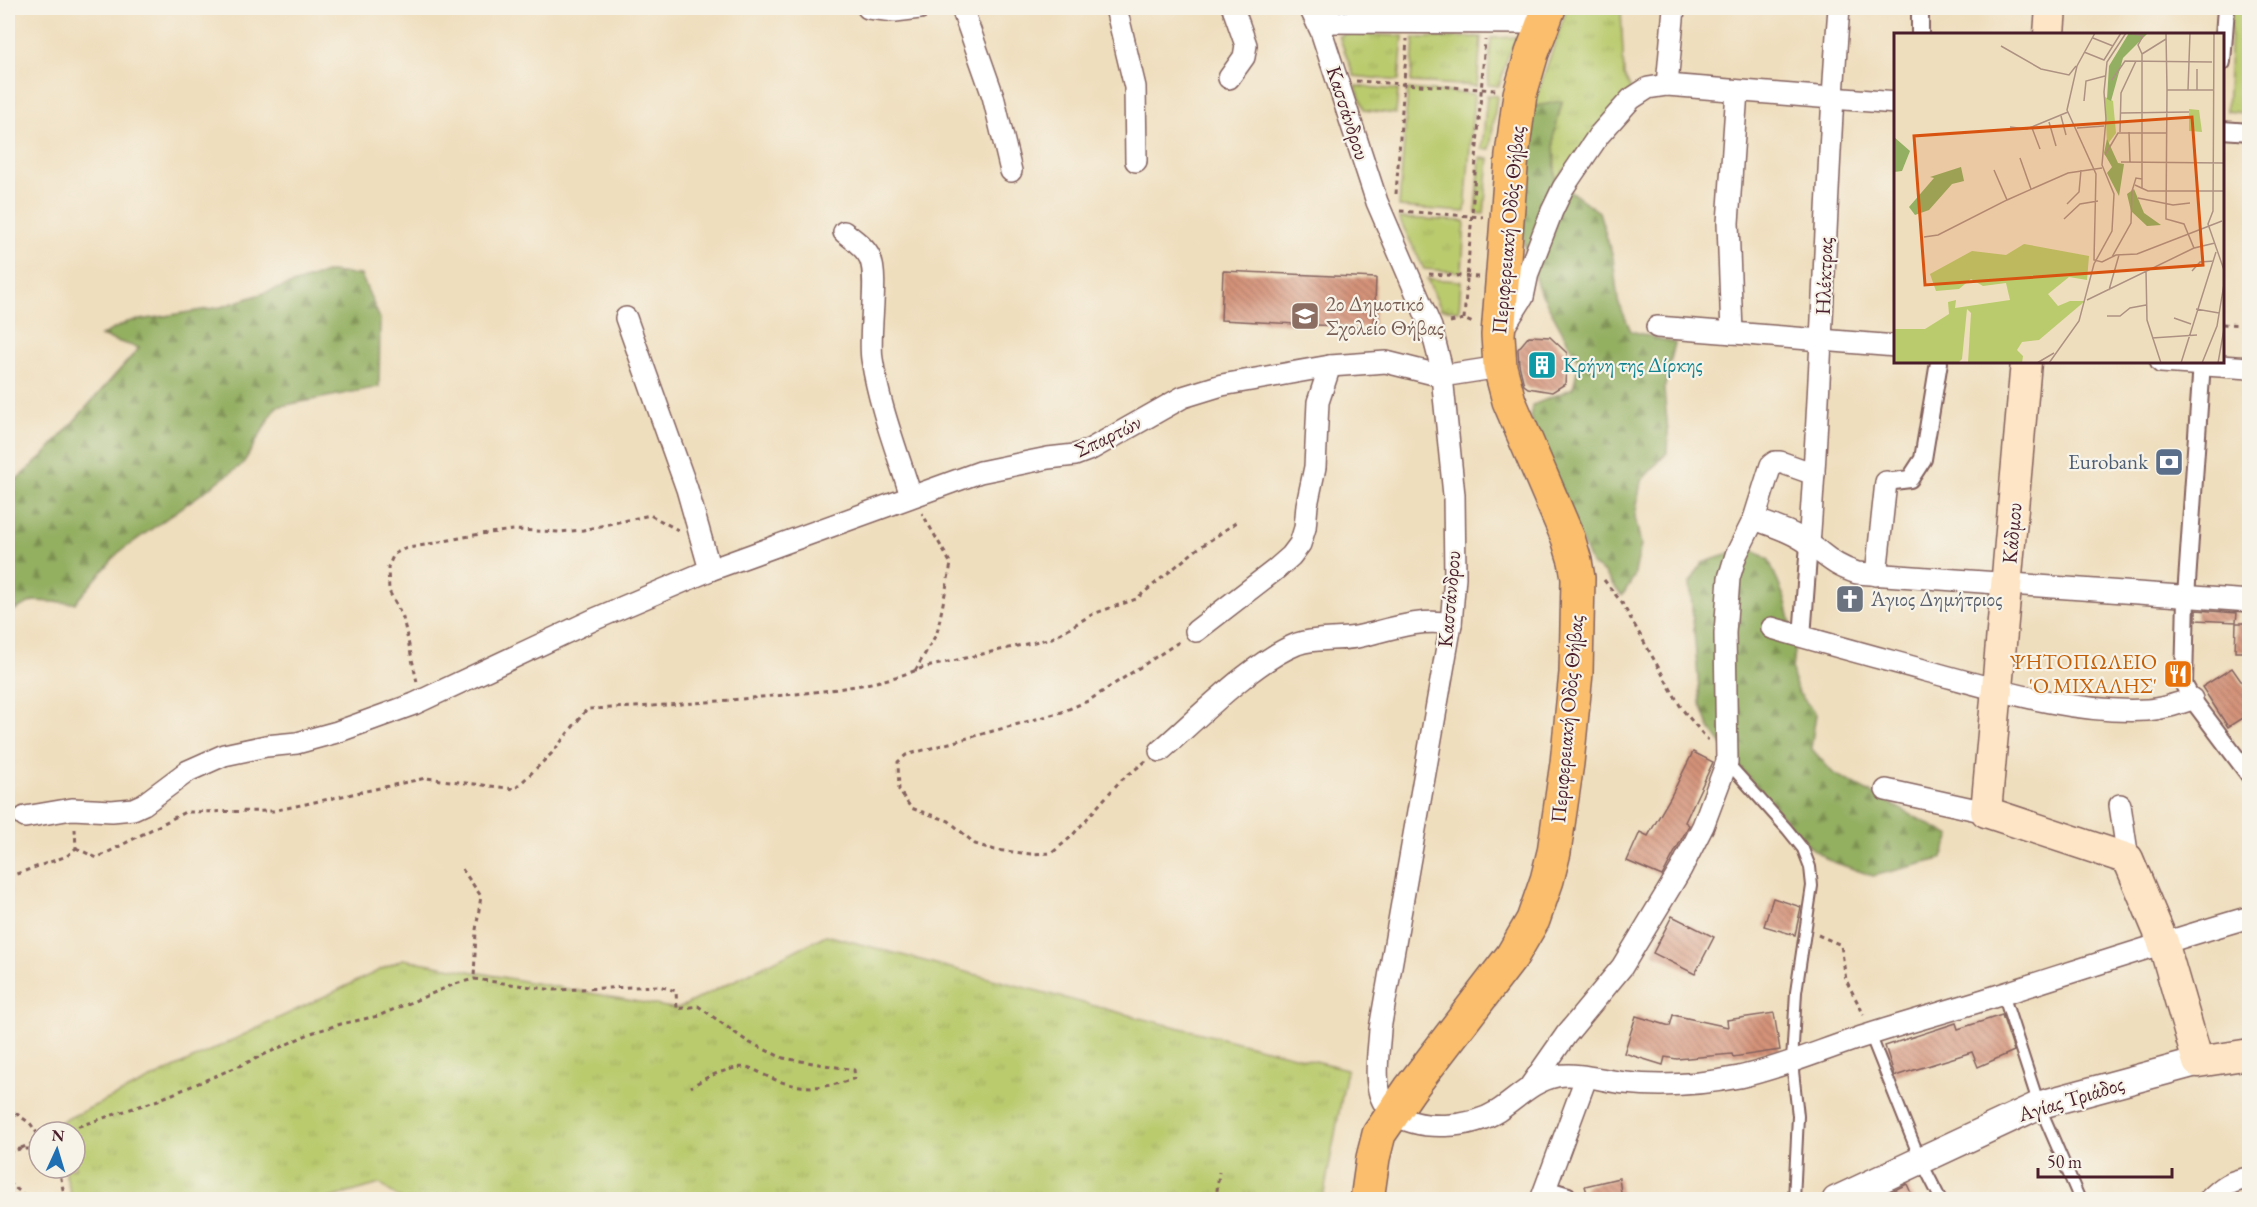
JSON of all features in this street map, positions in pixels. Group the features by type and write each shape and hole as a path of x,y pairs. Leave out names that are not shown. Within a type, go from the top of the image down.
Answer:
{"main road":[{"path":"2049,33 2051,8"},
{"name":"Περιφερειακή Οδός Θήβας","path":"1385,1099 1512,956 1538,907 1554,852 1567,763 1576,673 1578,578 1575,561 1550,492 1520,430 1509,401 1500,367 1498,335 1514,135 1520,94 1546,15"},
{"name":"Κάδμου","path":"1986,812 2026,363"},
{"path":"1986,812 2128,859 2163,942 2198,1062"},
{"name":"Αγίας Τριάδος","path":"2198,1062 2250,1054"},
{"name":"Κασσάνδρου","path":"1367,1200 1385,1099"}],"street":[{"path":"868,8 895,11 920,8"},
{"path":"962,8 993,96 1011,171"},
{"path":"1116,8 1135,87 1136,161"},
{"path":"1229,78 1244,57 1246,45 1233,8"},
{"path":"1667,85 1674,8"},
{"name":"Ηλέκτρας","path":"1809,544 1822,340 1832,98 1839,8"},
{"path":"1920,8 1920,33"},
{"path":"2224,44 2226,8"},
{"path":"1313,15 1408,23 1487,23 1546,15"},
{"name":"Κασσάνδρου","path":"1313,15 1377,202 1431,327 1442,376 1454,495 1455,577 1451,624 1380,1029 1385,1099"},
{"path":"1498,335 1522,297 1528,273 1551,211 1563,188 1599,135 1630,99 1647,88 1667,85 1894,103"},
{"path":"1732,333 1728,223 1737,91"},
{"path":"2224,130 2250,132"},
{"path":"844,232 863,248 871,259 873,273 871,358 889,433 911,496"},
{"path":"626,318 684,479 710,570"},
{"path":"1658,327 1894,346"},
{"name":"Σπαρτών","path":"25,817 72,809 112,811 133,809 144,804 188,771 224,755 266,746 297,743 337,732 423,699 595,619 710,570 980,472 1048,458 1075,455 1183,397 1221,385 1330,366 1386,362 1442,376"},
{"path":"1876,575 1886,482 1910,479 1923,459 1939,363"},
{"path":"2250,368 2202,363 2186,597 2184,685 2250,776"},
{"path":"1196,631 1275,570 1291,556 1300,544 1305,528 1315,467 1318,402 1330,366"},
{"path":"1442,376 1500,367"},
{"path":"1531,1085 1566,1035 1622,967 1681,869 1702,826 1727,762 1726,591 1736,555 1754,519 1769,468 1775,462 1814,474"},
{"path":"1754,519 1783,530 1809,544 1841,568 1876,575 2250,601"},
{"path":"1802,636 1809,544"},
{"path":"1160,751 1247,675 1299,643 1357,637 1417,622 1436,621 1451,624"},
{"path":"1772,628 1997,689 2072,704 2122,710 2148,710 2166,708 2192,699"},
{"path":"1886,790 1986,812"},
{"path":"2120,805 2128,859"},
{"path":"1385,1099 1423,1125 1442,1126 1458,1124 1496,1112 1531,1085 1558,1075 1637,1085 1692,1083 1736,1077 1792,1062 1868,1026 2003,994 2163,942 2250,917"},
{"name":"Αγίας Τριάδος","path":"1836,1200 2039,1105 2198,1062"},
{"path":"1543,1193 1586,1078"},
{"path":"2209,1200 2235,1179 2250,1178"}],"lane":[{"path":"1727,762 1803,849 1810,867 1812,886 1796,992 1792,1062 1798,1116 1794,1200"},
{"path":"2003,994 2039,1105 2080,1200"},
{"path":"1868,1026 1920,1159 1941,1200"},
{"path":"1543,1193 1569,1193"}],"path":[{"path":"8,28 16,8"},
{"path":"1396,199 1408,23"},
{"path":"1464,319 1487,23"},
{"path":"1356,81 1498,90"},
{"path":"1395,211 1486,218"},
{"path":"1425,274 1478,277"},
{"path":"2224,324 2250,325"},
{"path":"911,496 951,564 937,633 915,671"},
{"path":"423,699 417,683 403,618 389,591 388,567 394,554 404,549 480,534 514,530 559,532 583,530 650,515 703,542"},
{"path":"76,848 97,858 185,812 273,811 426,778 515,789 552,753 587,709 666,706 813,693 904,675 1052,638 1093,614 1136,599 1196,550 1237,522"},
{"path":"1575,561 1592,568 1622,603 1682,709 1727,762"},
{"path":"1160,751 1120,781 1071,837 1052,853 1031,854 995,850 975,844 949,821 911,808 899,790 898,762 906,755 1062,712 1088,701 1196,631"},
{"path":"72,809 76,848"},
{"path":"8,877 67,856 76,848"},
{"path":"462,869 481,896 476,930 474,979"},
{"path":"1806,931 1841,945 1846,980 1868,1026"},
{"path":"87,1123 158,1100 311,1033 378,1016 455,984 474,979 554,990 659,987 676,991 677,1009 698,1006 748,1041 783,1058 854,1070 855,1078 843,1083 818,1087 798,1087 745,1066 707,1076 691,1087"},
{"path":"8,1108 27,1121"},
{"path":"8,1152 27,1146"},
{"path":"20,1149 27,1149"},
{"path":"1216,1200 1219,1172"},
{"path":"61,1180 65,1200"},
{"path":"8,1183 21,1192 25,1200"}],"green space":[{"path":"1567,8 1621,8 1624,75 1631,90 1555,180 1554,135 1562,102 1533,107"},
{"path":"2232,8 2249,8 2249,114 2227,111"},
{"path":"1345,34 1403,36 1399,81 1354,76 1339,36"},
{"path":"1481,37 1477,86 1411,82 1414,38"},
{"path":"1517,37 1507,59 1499,86 1488,85 1491,38"},
{"path":"1356,86 1398,90 1396,114 1364,110"},
{"path":"1408,89 1474,94 1465,212 1399,207"},
{"path":"1487,95 1497,96 1490,149 1482,149"},
{"path":"1562,101 1554,135 1555,180 1599,212 1613,258 1618,301 1631,331 1675,343 1664,390 1668,432 1667,453 1641,481 1635,517 1641,545 1634,577 1622,596 1603,572 1591,564 1530,416 1533,405 1573,388 1579,362 1538,287 1524,244 1524,168 1532,107"},
{"path":"1480,158 1489,158 1484,214 1476,213"},
{"path":"1399,218 1465,221 1462,272 1424,269"},
{"path":"329,272 361,275 380,319 379,387 276,407 243,464 118,553 75,603 33,601 8,613 8,487 43,456 139,348 100,336 127,322 221,307"},
{"path":"1427,279 1461,281 1459,311 1441,309"},
{"path":"1749,547 1769,560 1786,602 1795,642 1792,670 1797,691 1816,714 1811,748 1833,773 1951,836 1941,859 1873,876 1828,860 1809,846 1735,762 1710,729 1700,702 1690,583 1702,563"},
{"path":"826,935 1140,1018 1347,1069 1323,1199 402,1200 380,1184 327,1199 72,1199 67,1180 87,1180 87,1120 65,1120 403,959 677,1009"}],"building":[{"path":"1223,271 1376,278 1374,328 1221,320"},
{"name":"Κρήνη της Δίρκης","path":"1529,336 1550,337 1567,353 1565,384 1552,392 1528,388 1524,385 1518,349"},
{"path":"2196,610 2237,613 2236,622 2196,620"},
{"path":"2236,623 2250,623 2250,652 2235,652"},
{"path":"2232,668 2250,694 2250,713 2228,727 2202,687"},
{"path":"1693,752 1713,762 1685,822 1689,825 1662,876 1627,861 1640,832 1648,836"},
{"path":"1773,898 1801,907 1795,935 1764,926"},
{"path":"1672,916 1714,937 1695,974 1653,953"},
{"path":"1774,1013 1780,1050 1733,1057 1732,1054 1677,1059 1665,1057 1663,1065 1624,1053 1636,1016 1670,1026 1673,1015 1728,1027 1727,1020"},
{"path":"2002,1015 2014,1051 1978,1067 1972,1052 1895,1076 1885,1046 1956,1023 1958,1029"},
{"path":"1619,1178 1622,1200 1589,1200 1585,1186"},
{"path":"1907,1184 1914,1200 1874,1200"}],"place":[{"name":"2ο Δημοτικό Σχολείο Θήβας","path":"1305,316"},
{"name":"Κρήνη της Δίρκης","path":"1542,365"},
{"name":"Eurobank","path":"2169,462"},
{"name":"Άγιος Δημήτριος","path":"1850,599"},
{"name":"ΨΗΤΟΠΩΛΕΙΟ 'Ο ΜΙΧΑΛΗΣ'","path":"2178,674"}]}
